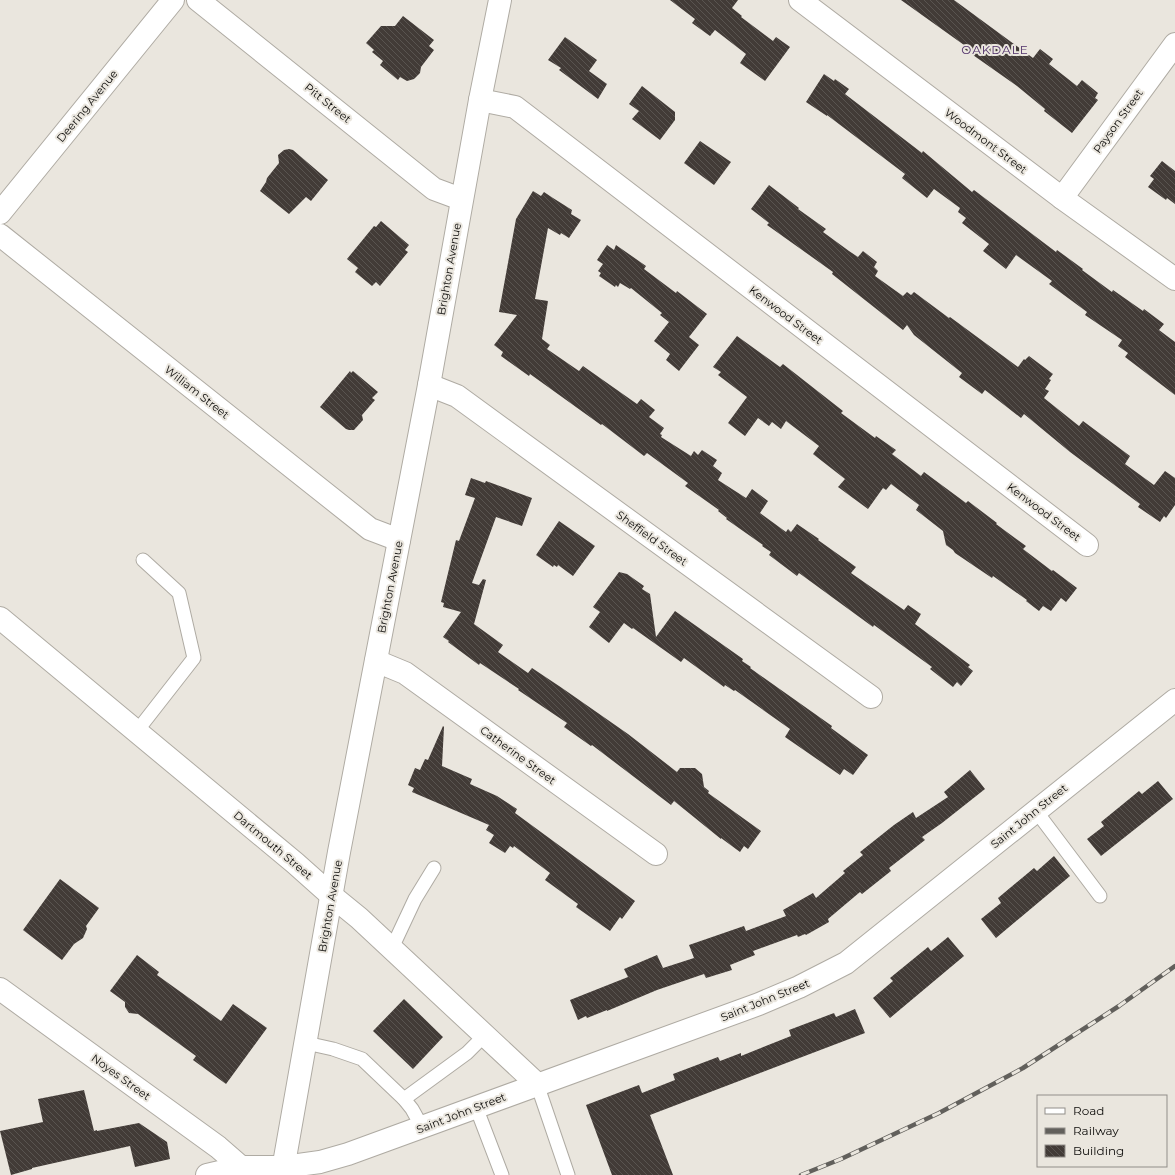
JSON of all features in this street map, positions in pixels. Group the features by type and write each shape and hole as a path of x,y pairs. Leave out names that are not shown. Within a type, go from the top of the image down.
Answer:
{"street":[{"name":"Deering Avenue","path":"0,212 173,0"},
{"name":"Pitt Street","path":"198,0 434,189 461,200"},
{"name":"Brighton Avenue","path":"283,1171 340,844 429,385 461,200 500,0"},
{"name":"Woodmont Street","path":"800,0 1062,198 1175,279"},
{"name":"Payson Street","path":"1062,198 1175,44"},
{"name":"Kenwood Street","path":"480,100 515,108 1086,545"},
{"name":"William Street","path":"0,236 370,529 398,540"},
{"name":"Sheffield Street","path":"429,385 457,396 872,697"},
{"name":"Dartmouth Street","path":"0,618 300,867 359,918 537,1084"},
{"name":"Catherine Street","path":"376,661 405,673 656,854"},
{"name":"Saint John Street","path":"207,1175 241,1167 283,1171 348,1154 537,1084 616,1057 759,1004 800,987 846,963 911,913 1175,700"},
{"name":"Noyes Street","path":"0,989 218,1147 241,1167"}],"lane":[{"path":"137,731 194,658 179,593 143,560"},
{"path":"1036,811 1100,896"},
{"path":"392,948 416,899 434,868"},
{"path":"404,1099 467,1052 485,1035"},
{"path":"306,1043 333,1049 362,1059 404,1099 412,1109 422,1127"},
{"path":"537,1084 568,1175"},
{"path":"476,1107 502,1175"}],"building":[{"path":"670,0 738,0 732,8 742,16 741,17 773,41 776,37 790,47 765,81 740,63 746,54 715,30 710,36 692,23 695,19"},
{"path":"901,0 954,0 1033,58 1040,49 1053,59 1049,64 1077,86 1082,80 1098,93 1095,98 1098,100 1072,133 1044,111 1045,109 1017,86 963,48 964,45"},
{"path":"403,16 434,40 429,46 434,50 421,67 420,73 414,79 407,81 400,77 398,80 380,65 383,61 372,52 374,50 366,43 381,26 395,26"},
{"path":"565,37 597,60 589,71 607,84 598,99 559,70 561,68 548,60"},
{"path":"824,74 834,81 835,79 849,89 845,94 922,153 923,151 972,192 974,190 1056,252 1057,250 1083,269 1082,270 1112,292 1113,290 1143,311 1144,309 1164,324 1159,330 1175,342 1175,395 1125,357 1128,353 1118,346 1122,340 1085,315 1087,312 1049,284 1052,281 1016,255 1006,269 983,251 989,244 962,223 966,218 958,212 960,208 934,189 927,198 902,178 905,174 827,115 806,102"},
{"path":"642,86 675,112 675,120 660,140 632,119 639,111 629,104"},
{"path":"700,141 731,162 714,185 684,163"},
{"path":"284,150 293,150 328,180 311,201 306,197 289,214 260,191 267,178 279,163 278,155"},
{"path":"1162,161 1175,171 1175,204 1167,198 1166,200 1148,187 1154,179 1150,176"},
{"path":"769,185 799,208 798,209 826,229 823,232 849,251 858,257 863,251 877,262 874,267 878,271 875,276 903,296 907,292 911,295 914,292 1018,367 1024,359 1025,360 1029,356 1053,374 1045,389 1049,391 1044,398 1079,426 1083,421 1130,456 1125,464 1154,485 1165,471 1175,478 1175,505 1166,518 1164,516 1160,522 1138,507 1140,504 1070,452 1024,414 1021,418 985,390 982,394 959,377 962,373 914,335 907,325 903,330 832,274 833,272 767,225 769,223 751,209"},
{"path":"533,191 541,196 544,192 572,210 571,214 581,220 569,238 548,228 535,299 548,301 542,339 550,345 547,349 579,371 583,366 637,404 641,399 655,410 649,417 664,428 660,434 662,435 661,437 691,456 694,451 698,455 702,450 717,460 713,466 722,473 718,480 746,498 752,489 768,501 760,513 786,532 788,529 791,532 797,524 856,567 851,573 904,610 908,605 921,614 915,624 970,665 968,667 973,671 961,686 957,682 953,687 930,669 932,667 874,625 873,627 799,573 797,576 769,555 771,552 762,546 763,545 726,519 727,518 718,511 719,510 685,486 688,483 647,453 644,456 602,424 601,425 530,374 529,376 501,356 503,352 494,345 517,315 499,312 516,219"},
{"path":"381,221 409,245 405,250 408,252 380,286 376,282 372,286 355,272 358,268 347,259 374,226 376,227"},
{"path":"607,245 614,250 616,245 646,266 644,269 676,293 677,291 707,314 689,337 699,345 679,371 666,360 670,354 654,341 669,322 660,315 662,313 631,288 630,289 620,283 618,287 616,285 615,287 599,276 601,273 598,271 603,264 597,260"},
{"path":"737,336 780,367 783,364 843,411 841,413 875,438 876,436 896,450 892,454 921,476 924,472 966,503 968,501 1026,546 1023,549 1077,588 1066,602 1061,598 1051,611 1043,606 1039,611 1026,601 1027,600 993,576 992,578 955,553 946,545 943,531 916,510 919,505 891,484 886,490 883,488 868,509 838,487 845,479 813,454 819,446 786,421 781,429 772,422 769,426 758,418 745,436 728,423 747,397 718,375 721,372 713,367"},
{"path":"350,371 351,373 353,371 378,392 372,398 375,400 362,415 363,420 354,430 346,429 320,407"},
{"path":"471,478 485,483 486,481 532,498 522,526 496,517 472,583 479,585 483,579 486,580 474,624 503,645 498,652 528,673 532,668 562,688 628,734 677,772 680,768 695,768 702,774 704,787 709,791 708,793 761,831 748,849 744,846 740,852 721,839 674,801 671,805 592,745 591,746 564,727 567,723 480,663 479,665 443,637 461,612 443,607 444,603 441,602 456,540 459,541 475,498 465,495"},
{"path":"559,521 595,546 573,576 558,565 557,567 554,565 553,567 536,555"},
{"path":"619,572 627,574 644,586 642,589 650,594 656,637 675,611 743,659 742,661 751,667 750,668 832,726 831,728 868,755 853,775 844,769 840,775 785,737 790,729 735,690 734,691 725,685 724,687 684,658 681,662 633,628 632,629 624,623 609,643 589,627 600,612 593,607"},
{"path":"443,726 442,766 472,779 470,784 497,796 517,809 515,813 635,901 622,919 620,917 610,931 576,907 578,904 545,880 550,873 514,846 513,848 510,846 505,853 489,843 494,835 486,830 489,825 412,792 414,788 408,785 415,768 420,770 425,759 428,760"},
{"path":"970,770 985,789 922,837 925,840 889,868 891,871 862,894 860,892 828,919 829,922 806,935 805,934 798,937 797,935 753,951 755,955 730,965 732,970 706,978 704,974 657,990 607,1011 587,1018 586,1016 578,1020 570,1000 628,977 624,969 657,955 663,968 694,958 689,945 744,926 746,931 786,916 783,910 813,893 816,898 845,873 843,871 863,855 860,852 913,812 916,818 948,797 944,792"},
{"path":"1158,781 1173,799 1101,856 1087,839 1104,826 1101,822 1139,791 1142,794"},
{"path":"1054,856 1070,876 996,938 981,919 1001,903 998,898 1034,868 1037,871"},
{"path":"60,879 99,908 86,926 87,929 83,938 74,944 62,960 23,930"},
{"path":"948,937 964,956 890,1018 873,998 893,981 890,978 928,947 931,951"},
{"path":"137,955 159,972 157,975 221,1021 233,1004 267,1028 226,1084 193,1060 196,1056 138,1014 129,1013 125,1007 125,1002 110,991"},
{"path":"404,999 443,1037 413,1069 373,1031"},
{"path":"855,1009 865,1033 650,1115 673,1175 612,1175 586,1105 639,1085 642,1093 675,1080 673,1074 718,1057 720,1061 741,1053 741,1056 791,1036 789,1030 834,1013 836,1017"},
{"path":"84,1090 94,1131 139,1123 167,1142 170,1159 135,1167 130,1146 32,1168 11,1175 0,1131 43,1122 38,1099"}],"railway":[{"path":"801,1175 841,1159 939,1113 1023,1068 1119,1006 1175,966"}],"district":[{"name":"OAKDALE","path":"995,49"}]}
